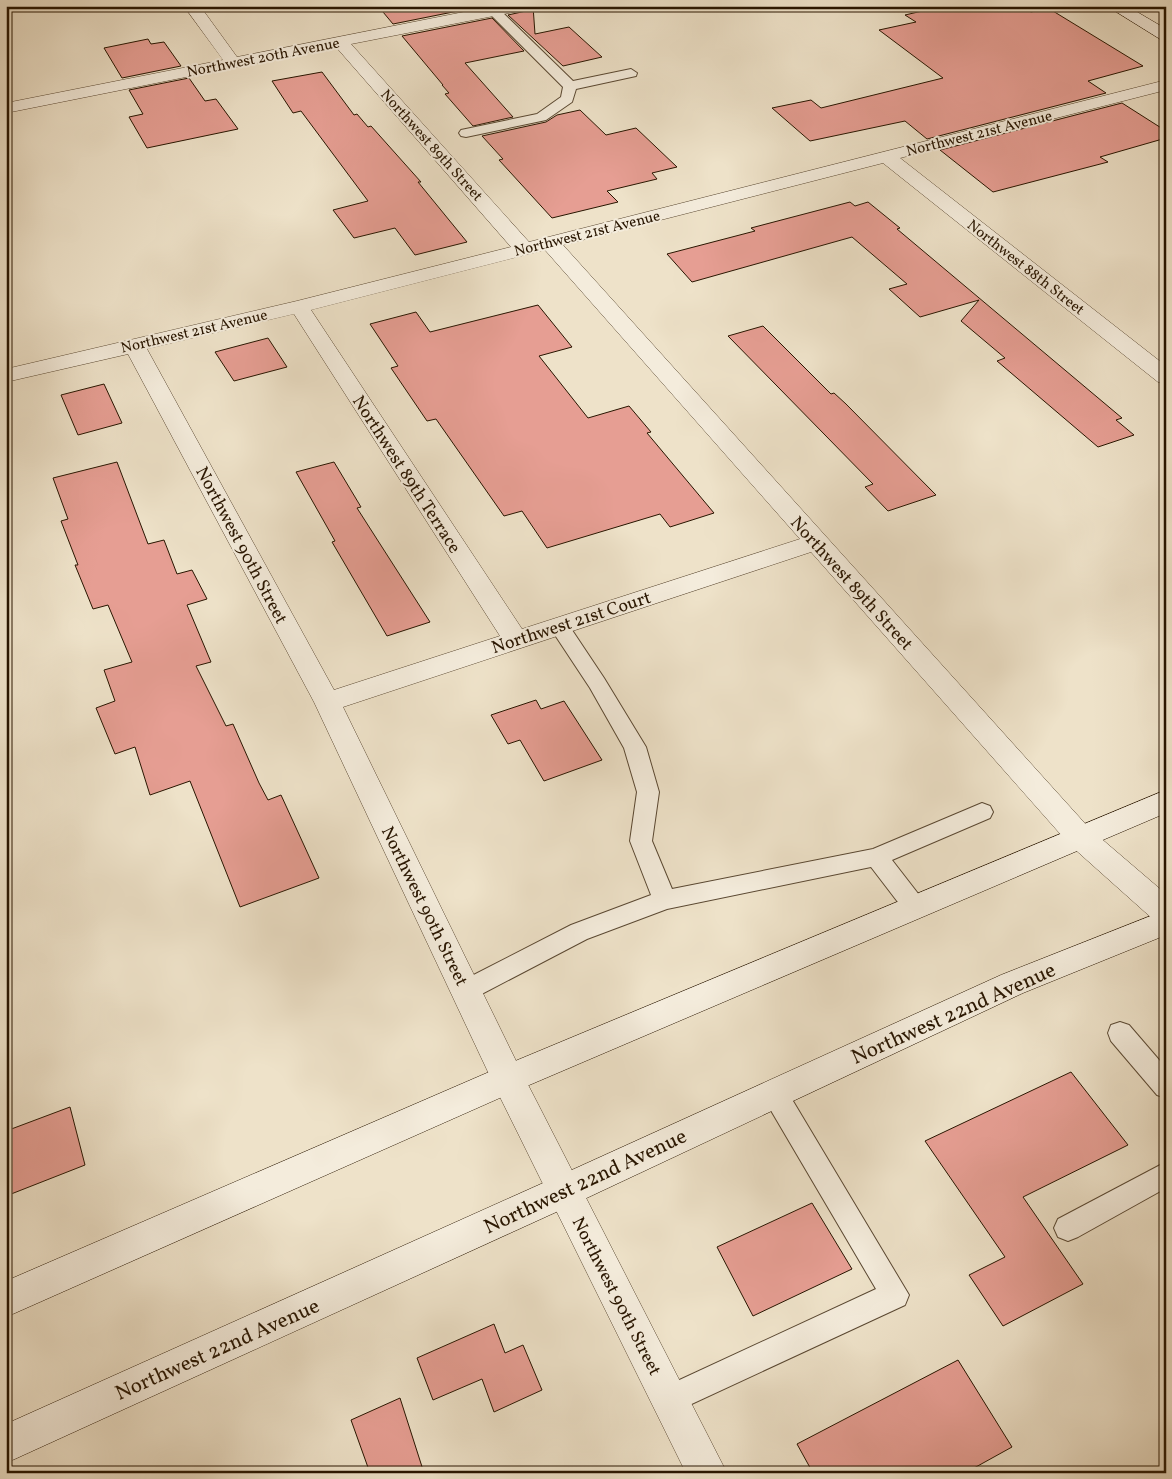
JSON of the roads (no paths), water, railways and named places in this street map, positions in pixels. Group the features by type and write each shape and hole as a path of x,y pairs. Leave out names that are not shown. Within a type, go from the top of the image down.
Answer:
{"street":[{"path":"192,6 233,63"},
{"path":"1115,6 1166,36"},
{"name":"Northwest 20th Avenue","path":"6,108 505,8"},
{"name":"Northwest 89th Street","path":"340,42 524,249"},
{"name":"Northwest 21st Avenue","path":"6,376 299,307 1166,85"},
{"name":"Northwest 88th Street","path":"886,156 1166,377"},
{"name":"Northwest 89th Street","path":"549,242 1080,837 1166,912"},
{"name":"Northwest 89th Terrace","path":"299,307 516,640"},
{"name":"Northwest 90th Street","path":"134,345 327,702 508,1079 707,1473"},
{"name":"Northwest 21st Court","path":"327,702 815,542"},
{"path":"6,1300 508,1079 1166,801"},
{"name":"Northwest 22nd Avenue","path":"6,1444 564,1191 1012,984 1166,922"}],"lane":[{"path":"466,133 541,117 568,99 570,86 505,8"},
{"path":"570,86 631,72"},
{"path":"559,626 598,682 635,747 648,792 641,841 665,900"},
{"path":"466,991 580,932 665,900 876,857 982,812"},
{"path":"876,857 915,907"},
{"path":"1120,1033 1166,1087"},
{"path":"670,1399 895,1295 775,1094"},
{"path":"1068,1228 1166,1174"}]}
